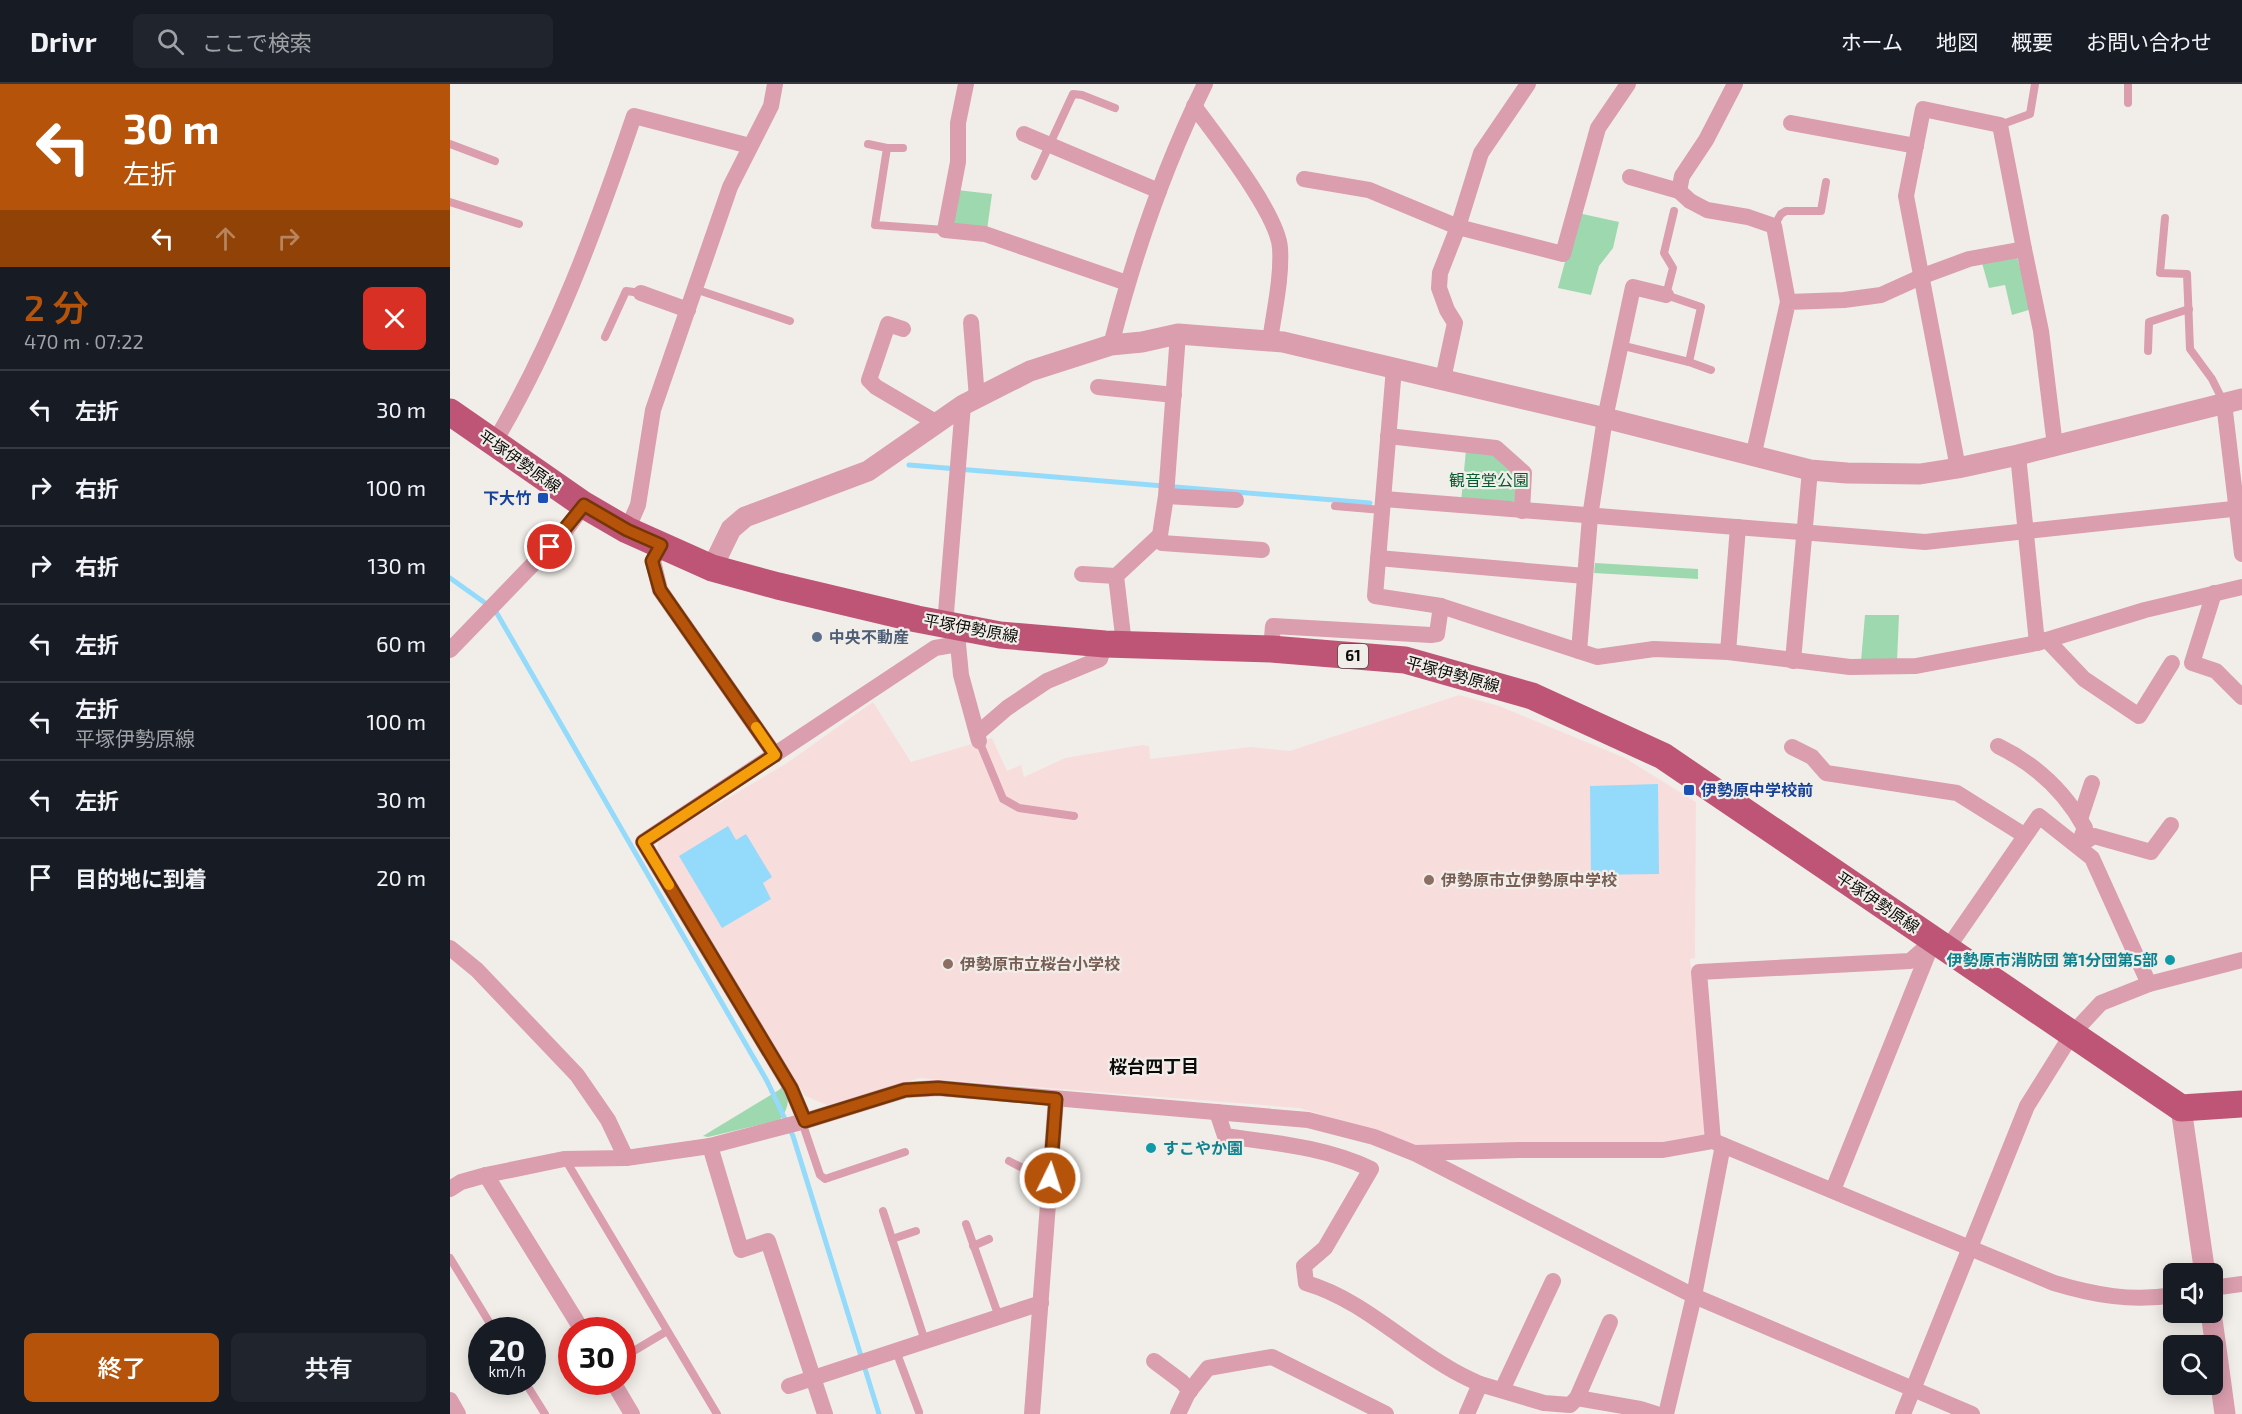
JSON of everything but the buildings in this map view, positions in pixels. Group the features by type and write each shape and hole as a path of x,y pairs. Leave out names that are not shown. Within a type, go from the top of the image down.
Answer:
{"main road":[{"name":"平塚伊勢原線","path":"450,412 584,505 627,530 712,568 954,633 1114,644 1271,649 1405,660 1532,696 1663,756 2181,1108"},
{"path":"2181,1108 2242,1104"}],"street":[{"path":"627,530 638,505 653,410 730,187 771,106 775,84"},
{"path":"966,84 958,123 961,136 958,162 945,230 985,234 1127,283"},
{"path":"1111,345 1127,283 1159,191 1205,84"},
{"path":"1443,379 1455,323 1439,288 1440,273 1458,227 1481,153 1528,84"},
{"path":"1304,179 1369,190 1458,227 1563,254 1598,128 1628,84"},
{"path":"1679,191 1682,176 1706,140 1735,84"},
{"path":"1194,106 1236,163 1276,228 1281,246 1280,265 1270,340"},
{"path":"1958,468 1906,195 1923,109 2000,125 2041,331 2055,446"},
{"path":"494,443 519,402 554,330 589,243 634,116 750,146"},
{"path":"1794,122 1827,125 1916,146"},
{"path":"1024,134 1159,191"},
{"path":"1630,177 1679,191 1690,201 1707,210 1748,217 1774,226 1788,302 1753,456"},
{"path":"1788,302 1881,296 1923,276 1968,259 2024,249"},
{"path":"1579,651 1590,517 1605,418 1633,287 1666,295"},
{"path":"641,293 688,310"},
{"path":"970,322 970,401 954,633 961,675 979,737 1007,708 1047,681 1100,659 1114,644 1116,576"},
{"path":"891,325 868,380 937,423"},
{"path":"1082,574 1116,576 1161,535 1178,334"},
{"path":"712,568 731,529 746,517 868,471 896,454 970,401 1030,371 1111,345 1142,342 1178,334 1270,340 1443,379 1810,470 1885,475 1920,474 1958,468 2233,401 2242,554"},
{"path":"1394,368 1375,596 1441,606 1597,657 1654,649 1728,652 1850,667 1916,666 2042,641 2145,610 2242,587"},
{"path":"1098,387 1174,395"},
{"path":"1388,436 1496,448 1524,473 1522,511"},
{"path":"2018,455 2025,531 2042,641 2084,679 2139,716 2172,663"},
{"path":"1793,661 1810,470"},
{"path":"1166,496 1236,500"},
{"path":"450,650 566,530 584,505"},
{"path":"1383,505 1522,511 1925,542 2239,509"},
{"path":"1728,652 1738,527"},
{"path":"1157,539 1162,543 1262,550"},
{"path":"661,545 652,561 660,590 775,755"},
{"path":"1378,558 1585,576"},
{"path":"2214,592 2192,663 2216,670 2242,697"},
{"path":"1271,649 1273,626 1437,634 1441,606"},
{"path":"803,1122 791,1088 643,842 935,648 954,633"},
{"path":"1998,746 2020,756 2052,783 2085,828 2078,846"},
{"path":"1792,747 1812,757 1826,773 1957,793 2024,835"},
{"path":"2079,819 2092,783"},
{"path":"1833,1190 1919,973 2039,816 2092,858 2149,984"},
{"path":"2078,846 2094,836 2151,852 2171,825"},
{"path":"1666,1414 1694,1296 1718,1143 1699,972 1910,961 1940,944"},
{"path":"450,948 477,970 577,1075 608,1120 626,1158"},
{"path":"1903,1414 2027,1106 2072,1034 2102,1003 2149,984 2242,960"},
{"path":"450,1190 461,1182 564,1158 626,1158 710,1146 803,1122 905,1090 938,1088 1308,1120 1374,1137 1414,1153 1694,1296 1972,1414"},
{"path":"1032,1414 1056,1099"},
{"path":"2181,1108 2203,1263"},
{"path":"1217,1112 1225,1136 1309,1148 1347,1158 1371,1169 1325,1248 1304,1266 1306,1283 1323,1288 1352,1302 1447,1367 1480,1384 1544,1403 1570,1405 1577,1398 1610,1322"},
{"path":"1414,1153 1663,1150 1718,1143 2054,1283 2086,1292 2124,1297 2163,1297"},
{"path":"710,1146 741,1250 768,1241 825,1414"},
{"path":"486,1175 574,1317"},
{"path":"1502,1390 1554,1281"},
{"path":"2223,1287 2242,1284"},
{"path":"1530,1291 1545,1299"},
{"path":"789,1386 1041,1303"},
{"path":"2213,1323 2226,1414"},
{"path":"1178,1414 1190,1390 1208,1368 1272,1357 1386,1414"},
{"path":"1154,1361 1190,1390"},
{"path":"1467,1414 1480,1384"},
{"path":"621,1395 632,1414"},
{"path":"1577,1398 1640,1408 1656,1414"},
{"path":"450,1400 458,1414"}],"lane":[{"path":"2000,125 2030,114 2035,84"},
{"path":"2128,84 2128,103"},
{"path":"1035,176 1073,94 1082,94 1114,108"},
{"path":"459,148 464,139"},
{"path":"450,144 495,161"},
{"path":"868,144 887,148 903,148"},
{"path":"887,148 875,225 945,230"},
{"path":"1774,226 1781,214 1786,211 1821,211 1826,182"},
{"path":"450,202 519,224"},
{"path":"1674,211 1664,254 1673,268 1666,295 1701,307 1689,362"},
{"path":"2165,218 2160,273 2187,274 2190,349 2212,379 2233,401"},
{"path":"695,288 790,321"},
{"path":"605,337 626,291 641,293"},
{"path":"2148,351 2149,322 2188,309"},
{"path":"1620,345 1689,362 1711,370"},
{"path":"1335,506 1383,505"},
{"path":"979,737 1004,799 1018,808 1074,816"},
{"path":"803,1122 820,1175 825,1179 905,1152"},
{"path":"564,1158 717,1414"},
{"path":"1009,1161 1042,1178 1050,1178"},
{"path":"883,1210 925,1341"},
{"path":"966,1224 999,1317"},
{"path":"892,1239 916,1231"},
{"path":"973,1246 989,1239"},
{"path":"450,1258 486,1317"},
{"path":"636,1350 667,1331"},
{"path":"896,1351 919,1412"},
{"path":"533,1395 545,1414"}],"shaded area":[{"path":"1459,695 1499,706 1625,758 1696,802 1695,958 1690,959 1708,1125 1706,1133 1698,1139 1671,1144 1416,1148 1373,1130 1299,1108 920,1078 827,1105 805,1096 657,851 659,839 787,763 873,702 911,762 992,738 1007,771 1021,765 1024,777 1065,758 1142,745 1149,746 1150,759 1250,747 1290,751"}],"green space":[{"path":"957,190 992,194 987,230 954,225"},
{"path":"1578,213 1619,222 1613,248 1599,266 1591,295 1558,288"},
{"path":"2017,257 2032,309 2012,315 2005,285 1989,288 1982,263"},
{"name":"観音堂公園","path":"1466,450 1492,451 1520,475 1517,501 1461,502"},
{"path":"1595,563 1698,569 1698,579 1594,573"},
{"path":"1865,615 1899,615 1897,661 1861,661"},
{"path":"784,1085 788,1103 780,1120 708,1137 703,1136 779,1090"}],"water":[{"path":"1658,784 1659,874 1591,875 1590,786"},
{"path":"728,826 736,840 746,834 772,877 763,883 771,899 722,928 679,856"}],"waterway":[{"path":"909,465 1370,503"},
{"path":"450,578 495,610 767,1081 793,1136 879,1414"}],"slow traffic":[{"path":"669,885 643,842 775,755 756,727"}],"place":[{"name":"下大竹","path":"543,498"},
{"name":"中央不動産","path":"817,637"},
{"name":"伊勢原中学校前","path":"1689,790"},
{"name":"伊勢原市立伊勢原中学校","path":"1429,880"},
{"name":"伊勢原市消防団 第1分団第5部","path":"2170,960"},
{"name":"伊勢原市立桜台小学校","path":"948,964"},
{"name":"すこやか園","path":"1151,1148"}],"district":[{"name":"桜台四丁目","path":"1154,1067"}],"route":[{"path":"550,547 584,505 627,530 661,545 652,561 660,590 775,755 643,842 791,1088 805,1121 905,1090 938,1088 1056,1099 1050,1178"}]}
